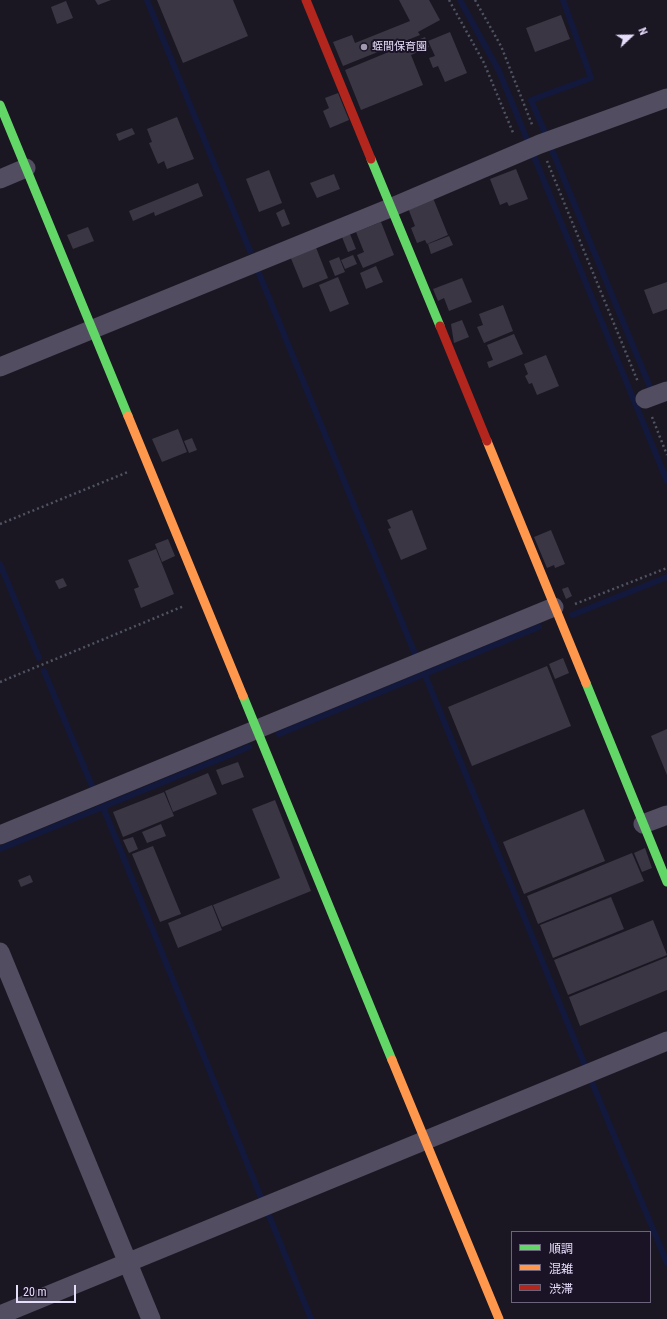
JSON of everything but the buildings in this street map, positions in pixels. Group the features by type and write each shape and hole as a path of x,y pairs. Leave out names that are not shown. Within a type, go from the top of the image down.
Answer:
{"street":[{"path":"306,0 667,882"},
{"path":"0,367 390,208 518,153 667,98"},
{"path":"0,105 499,1319"},
{"path":"0,179 26,168"},
{"path":"645,399 667,391"},
{"path":"0,835 555,609"},
{"path":"643,824 667,815"},
{"path":"0,952 151,1319"},
{"path":"0,1315 667,1041"}],"path":[{"path":"449,0 484,63 516,139 518,153"},
{"path":"475,0 501,46 538,145 645,399 667,455"},
{"path":"0,524 147,464"},
{"path":"555,609 667,568"},
{"path":"0,682 203,599"}],"waterway":[{"path":"147,0 250,251"},
{"path":"460,0 499,71 667,481"},
{"path":"546,135 531,100 591,78 563,0"},
{"path":"552,150 650,387"},
{"path":"258,271 415,654"},
{"path":"0,564 39,658"},
{"path":"572,615 667,577"},
{"path":"279,734 539,627"},
{"path":"44,671 92,786"},
{"path":"425,675 586,1068"},
{"path":"0,849 249,747"},
{"path":"103,807 262,1200"},
{"path":"591,1080 667,1263"},
{"path":"268,1213 311,1319"}],"traffic: fast":[{"path":"0,105 128,416"},
{"path":"371,159 440,326"},
{"path":"586,683 667,882"},
{"path":"243,696 392,1060"}],"traffic: slow":[{"path":"128,416 243,696"},
{"path":"487,441 586,683"},
{"path":"392,1060 499,1319"}],"traffic: jam":[{"path":"306,0 371,159"},
{"path":"440,326 487,441"}],"place":[{"name":"蛭間保育園","path":"364,47"}]}
